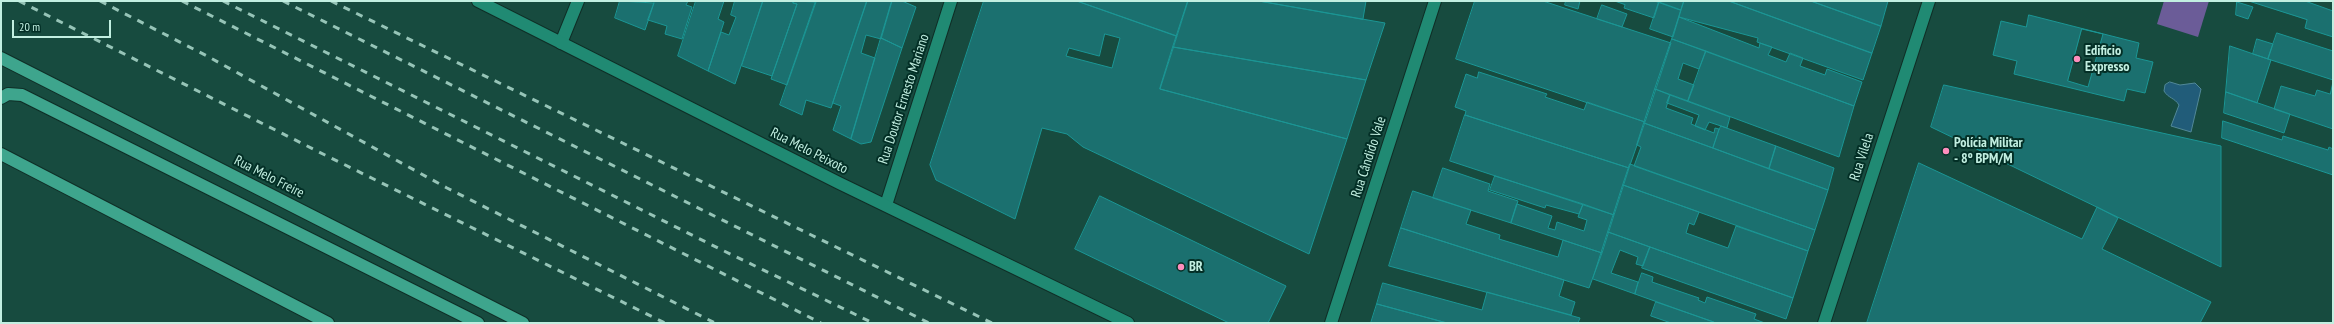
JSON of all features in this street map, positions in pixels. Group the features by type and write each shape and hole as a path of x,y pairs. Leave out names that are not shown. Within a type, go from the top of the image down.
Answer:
{"highway":[{"name":"Rua Melo Freire","path":"1,58 523,323"},
{"path":"1,98 8,94 22,95 478,323"},
{"path":"1,154 328,323"}],"street":[{"name":"Rua Melo Peixoto","path":"478,1 886,205 1128,323"},
{"path":"561,43 578,1"},
{"name":"Rua Doutor Ernesto Mariano","path":"886,205 951,1"},
{"name":"Rua Cândido Vale","path":"1330,323 1436,1"},
{"name":"Rua Vilela","path":"1824,323 1929,1"}],"shaded area":[{"path":"2164,1 2209,1 2198,37 2157,24"}],"water":[{"path":"2170,82 2180,85 2195,83 2201,89 2191,132 2171,126 2179,105 2164,91 2165,85"}],"building":[{"path":"620,1 654,3 645,30 615,18"},
{"path":"655,1 688,1 686,5 692,7 682,39 665,34 667,26 648,20"},
{"path":"696,1 724,1 718,19 724,22 708,71 678,56"},
{"path":"735,1 763,1 735,84 708,71 721,32 729,35 736,17 731,15"},
{"path":"763,1 794,1 793,3 797,4 772,76 742,66"},
{"path":"794,1 816,2 787,85 771,79 797,4 793,3"},
{"path":"816,1 867,1 831,108 806,100 802,115 780,105"},
{"path":"867,1 892,1 881,39 866,35 861,53 875,58 851,139 833,130 841,106 833,103"},
{"path":"892,1 902,1 916,7 902,48 881,38"},
{"path":"984,1 1077,1 1177,36 1160,89 1347,139 1309,254 1083,147 1067,134 1042,128 1015,219 936,180 930,165","holes":["1105,34 1120,38 1112,68 1066,56 1069,48 1099,56"]},
{"path":"1077,1 1188,1 1177,36"},
{"path":"1188,1 1259,1 1385,23 1366,80 1173,47"},
{"path":"1259,1 1366,1 1363,19"},
{"path":"1475,1 1543,1 1671,43 1645,122 1456,59"},
{"path":"1566,1 1580,1 1578,9 1565,5"},
{"path":"1615,1 1659,2 1654,18 1624,8 1625,5"},
{"path":"1655,1 1684,1 1681,10"},
{"path":"1684,1 1729,1 1872,53 1863,80 1757,42 1758,38 1679,17"},
{"path":"1729,1 1811,1 1881,26 1872,53"},
{"path":"1811,1 1888,1 1881,26"},
{"path":"2249,1 2305,1 2333,11 2333,37 2305,28 2307,20"},
{"path":"1659,2 1681,10 1673,37 1650,29"},
{"path":"2237,2 2253,7 2248,19 2236,15"},
{"path":"1602,5 1627,14 1622,27 1597,19"},
{"name":"Edificio Expresso","path":"2029,15 2139,43 2136,58 2153,62 2145,93 2127,89 2124,101 2014,74 2017,61 1993,55 2001,21 2026,27"},
{"path":"1679,17 1759,48 1760,43 1772,47 1768,55 1786,62 1790,53 1803,58 1800,66 1825,75 1827,69 1862,82 1854,106 1672,39"},
{"name":"Edificio Expresso","path":"2082,29 2103,34 2088,87 2068,81"},
{"path":"2277,33 2333,51 2333,80 2268,59"},
{"path":"881,38 902,48 871,142 861,144 851,139"},
{"path":"1672,39 1706,51 1699,69 1683,63 1678,79 1694,85 1688,101 1655,89"},
{"path":"2257,39 2273,44 2268,59 2253,54"},
{"path":"2230,46 2271,60 2257,103 2226,92"},
{"path":"1173,47 1366,80 1347,139 1160,89"},
{"path":"1706,51 1854,106 1839,157 1688,101"},
{"path":"1479,72 1547,94 1545,97 1584,110 1587,102 1645,122 1629,168 1465,115 1466,111 1455,107 1466,74 1477,78"},
{"path":"2333,82 2333,129 2274,109 2281,86 2315,96 2317,90 2330,94"},
{"path":"1944,85 2221,146 2221,267 1931,127"},
{"path":"1655,89 1670,95 1666,108 1693,118 1691,124 1714,133 1715,128 1719,129 1713,148 1644,123"},
{"path":"2226,92 2290,114 2284,133 2224,113"},
{"path":"1670,95 1730,117 1727,128 1709,122 1705,130 1695,126 1699,115 1667,103"},
{"path":"1465,115 1629,168 1614,215 1450,161"},
{"path":"2223,121 2282,140 2283,136 2328,150 2329,147 2333,149 2333,175 2222,138"},
{"path":"1644,123 1828,190 1815,230 1634,166 1641,147 1637,145"},
{"path":"1721,126 1776,146 1769,169 1713,148"},
{"path":"1776,146 1834,168 1828,190 1769,169"},
{"path":"1919,163 2082,239 2097,207 2118,218 2102,249 2211,302 2200,323 1867,323"},
{"path":"1630,164 1815,230 1808,251 1623,185"},
{"path":"1443,168 1490,184 1488,191 1518,201 1511,223 1433,198"},
{"path":"1495,176 1583,204 1579,214 1546,205 1545,208 1490,190"},
{"path":"1623,185 1699,212 1694,225 1689,223 1686,233 1728,248 1736,226 1808,251 1793,298 1608,232"},
{"path":"1413,191 1471,210 1466,224 1500,235 1499,239 1558,257 1563,240 1602,253 1589,288 1401,228"},
{"name":"BR","path":"1100,196 1286,286 1268,323 1229,323 1075,249"},
{"path":"1517,204 1552,216 1548,228 1555,230 1557,222 1584,231 1587,220 1578,217 1583,204 1614,215 1602,253 1511,223"},
{"path":"1401,228 1564,280 1559,296 1575,302 1571,315 1389,266"},
{"path":"1608,232 1650,247 1643,266 1636,264 1638,257 1620,250 1611,273 1638,282 1635,294 1593,279"},
{"path":"1650,247 1793,298 1786,319 1642,268"},
{"path":"1642,273 1653,277 1652,282 1699,298 1698,300 1705,303 1707,297 1756,314 1754,319 1765,323 1716,323 1635,294"},
{"path":"1383,283 1482,310 1487,292 1580,318 1578,323 1447,323 1377,304"},
{"path":"1656,302 1714,323 1671,323 1651,316"},
{"path":"1377,304 1447,323 1371,323"}],"railway":[{"path":"19,1 325,155 665,323"},
{"path":"100,1 207,56 447,188 715,323"},
{"path":"182,1 821,323"},
{"path":"223,1 722,250 873,323"},
{"path":"283,1 929,323"},
{"path":"331,1 992,323"}],"place":[{"name":"Edificio Expresso","path":"2077,59"},
{"name":"Polícia Militar - 8º BPM/M","path":"1946,151"},
{"name":"BR","path":"1181,267"}]}
